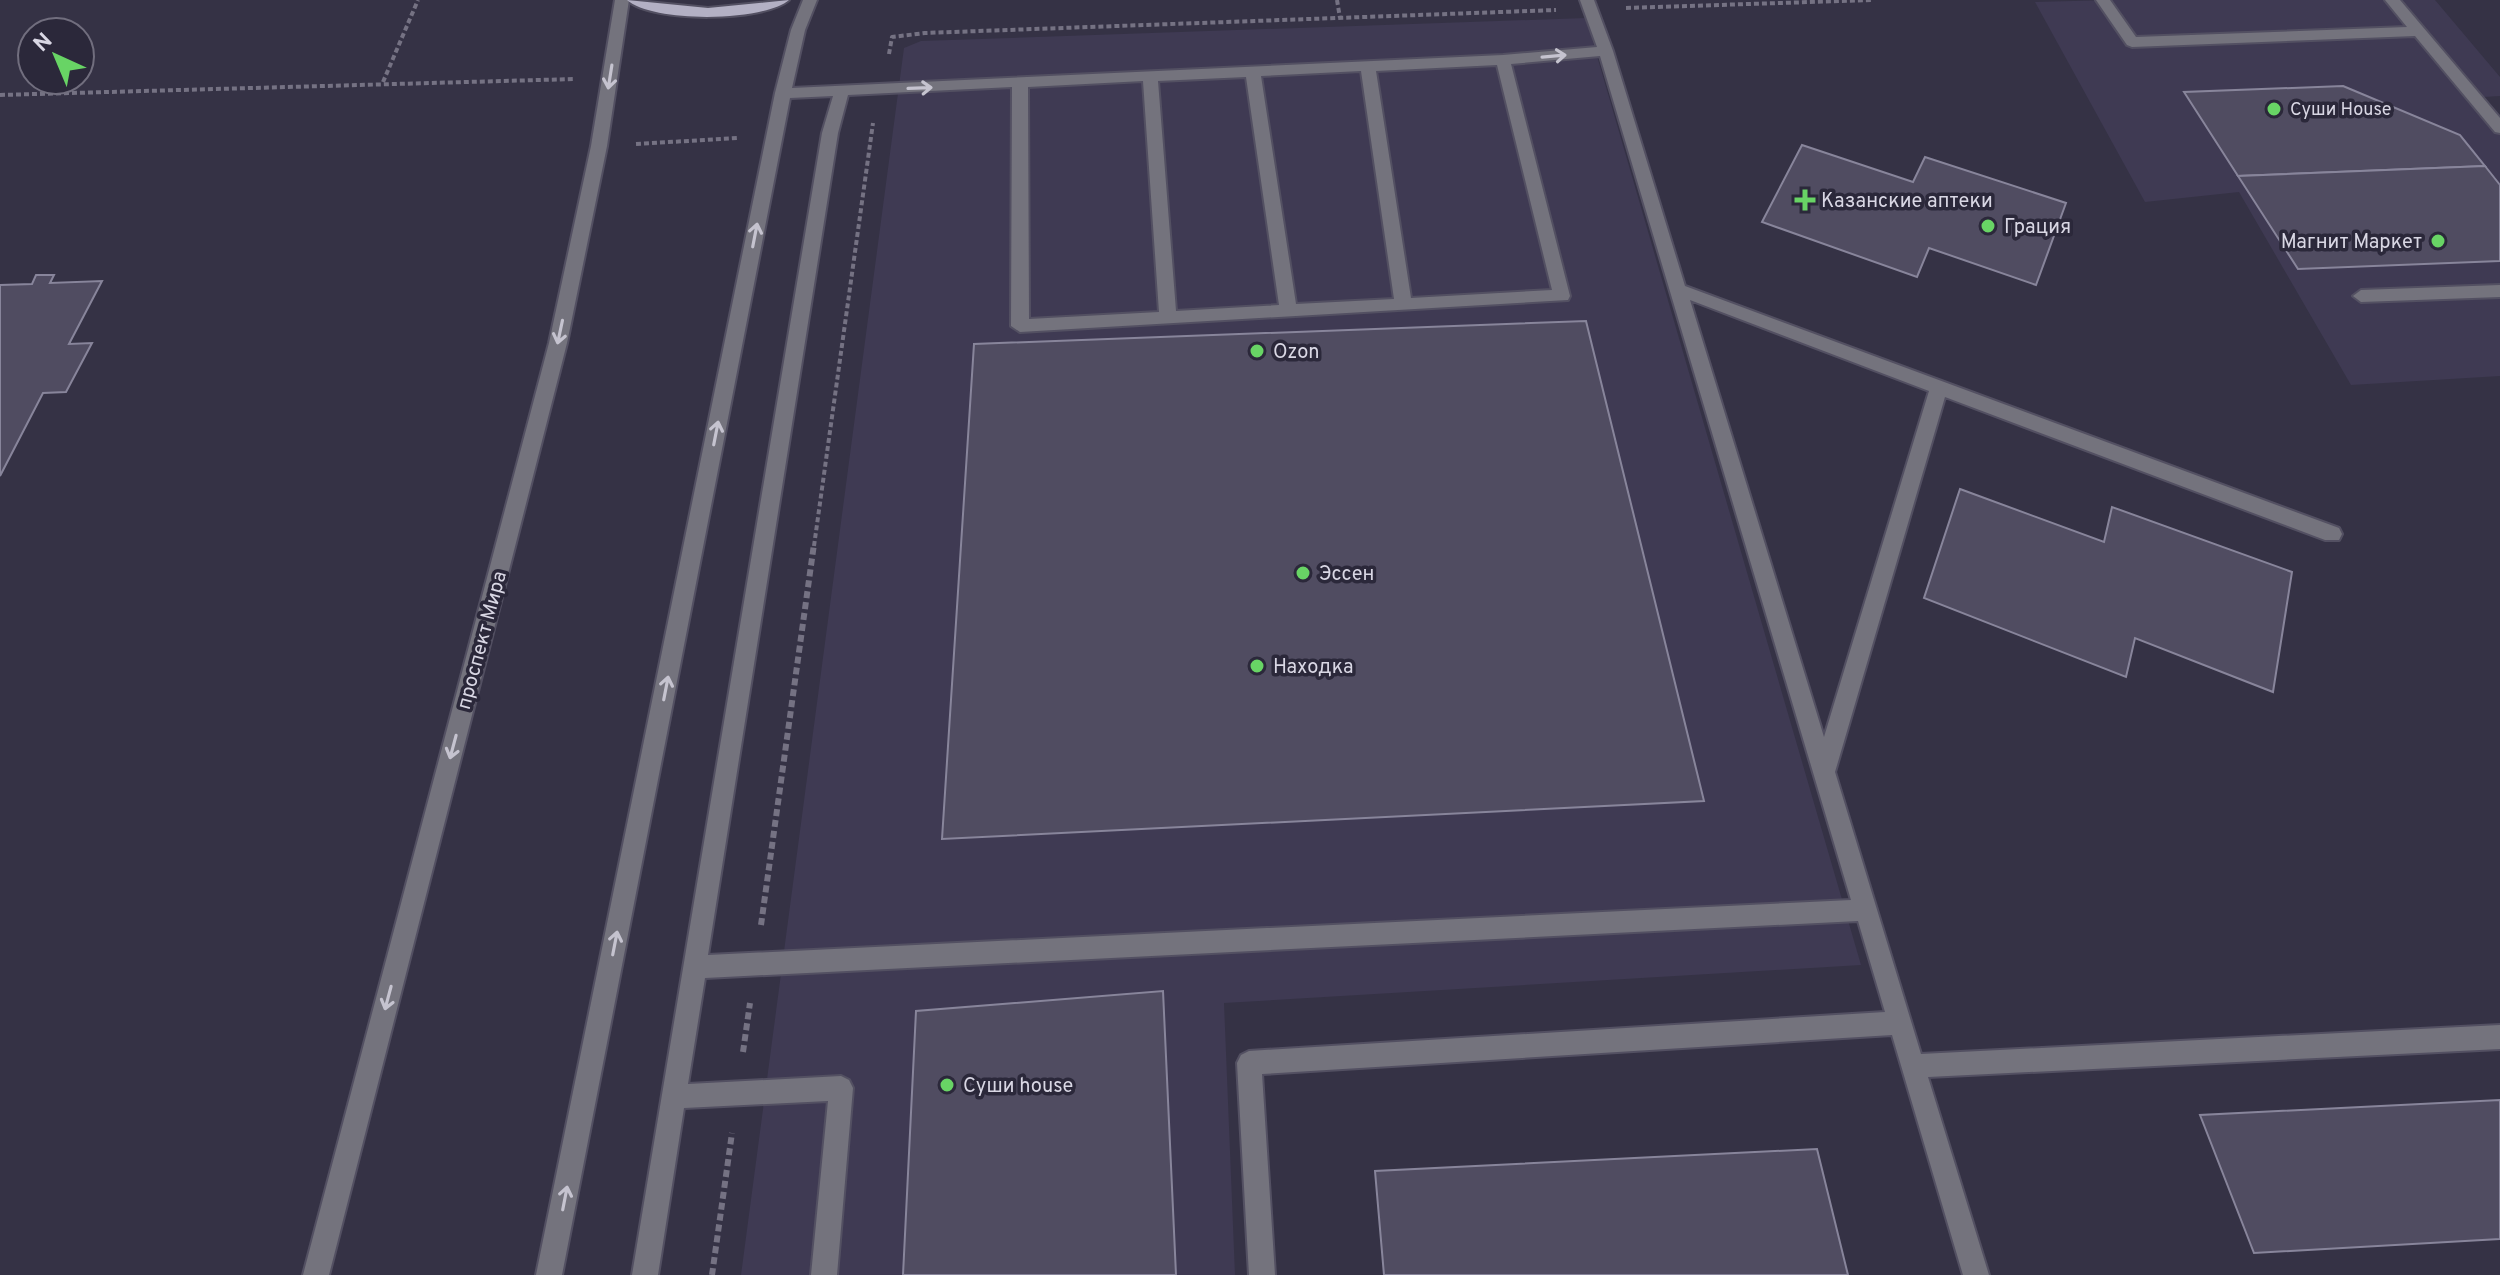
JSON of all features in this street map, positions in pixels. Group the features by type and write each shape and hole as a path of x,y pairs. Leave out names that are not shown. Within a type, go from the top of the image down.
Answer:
{"main road":[{"path":"634,0 655,8 695,13 738,11 782,0"}],"street":[{"name":"проспект Мира","path":"316,1275 554,358 599,146 622,0"},
{"path":"549,1275 783,93 798,30 810,0"},
{"path":"2103,0 2132,42 2419,31"},
{"path":"2392,0 2500,128"},
{"path":"1588,4 1606,51 1976,1275"},
{"path":"783,93 1020,85 1503,60 1606,51"},
{"path":"1020,85 1020,326 1562,296 1503,60"},
{"path":"1368,66 1403,303"},
{"path":"1253,71 1288,309"},
{"path":"1150,77 1168,316"},
{"path":"645,1275 830,133 842,91"},
{"path":"1677,289 2332,534"},
{"path":"2361,296 2500,291"},
{"path":"1824,772 1939,388"},
{"path":"696,967 756,961 1865,910"},
{"path":"1262,1275 1249,1063 1900,1023"},
{"path":"1913,1066 2500,1037"},
{"path":"674,1097 841,1088 824,1275"}],"path":[{"path":"383,82 418,0"},
{"path":"1337,0 1340,18"},
{"path":"712,1275 873,133 875,90 886,79 892,37 1588,4 1872,0"},
{"path":"0,95 383,82 588,79"},
{"path":"830,133 873,133"},
{"path":"599,146 775,135"}],"shaded area":[{"path":"2435,0 2500,77 2500,96 2483,97 2500,118 2500,376 2351,385 2239,192 2145,202 2035,2"},
{"path":"1586,18 1861,965 1224,1003 1235,1275 741,1275 904,48 921,41"}],"building":[{"path":"2343,86 2460,135 2485,166 2238,176 2184,92"},
{"path":"1802,145 1913,182 1925,157 2066,203 2036,285 1929,248 1917,277 1762,222"},
{"path":"2485,166 2500,185 2500,261 2298,269 2238,176"},
{"path":"36,275 54,275 50,283 102,281 69,344 92,343 66,392 43,393 0,476 0,285 32,284"},
{"name":"Эссен","path":"1586,321 1704,801 942,839 974,344"},
{"path":"1960,489 2104,542 2112,507 2292,572 2273,692 2135,638 2126,677 1924,598"},
{"path":"1163,991 1176,1275 903,1275 916,1011"},
{"path":"2500,1100 2500,1239 2254,1253 2200,1115"},
{"path":"1817,1149 1848,1275 1384,1275 1375,1171"}],"place":[{"name":"Суши House","path":"2274,109"},
{"name":"Казанские аптеки","path":"1805,200"},
{"name":"Грация","path":"1988,226"},
{"name":"Магнит Маркет","path":"2438,241"},
{"name":"Ozon","path":"1257,351"},
{"name":"Эссен","path":"1303,573"},
{"name":"Находка","path":"1257,666"},
{"name":"Суши house","path":"947,1085"}]}
